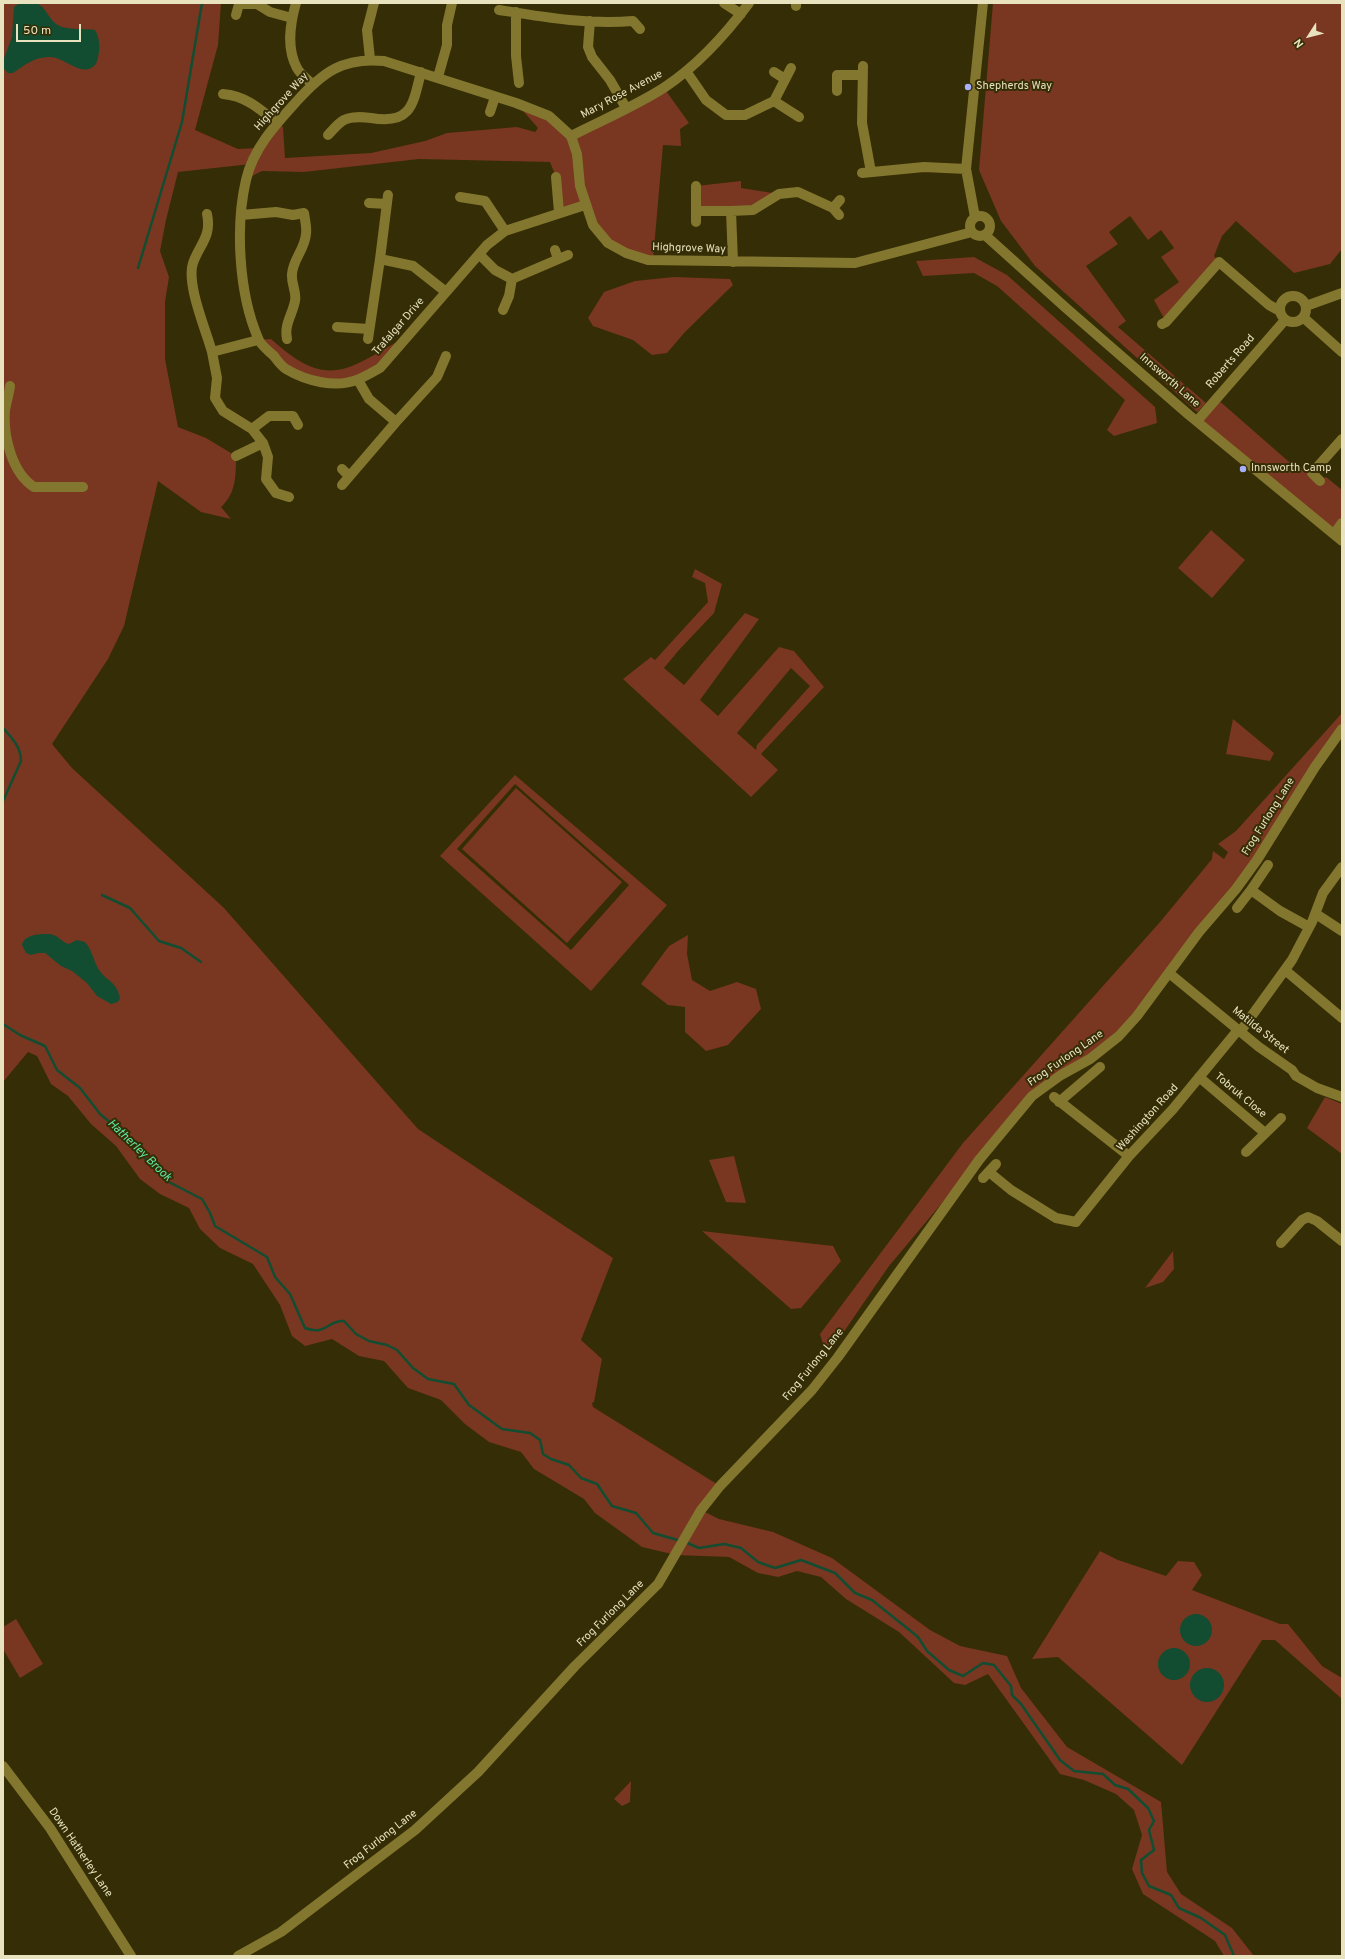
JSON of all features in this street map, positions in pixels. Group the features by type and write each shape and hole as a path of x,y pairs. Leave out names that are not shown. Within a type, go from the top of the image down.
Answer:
{"street":[{"path":"296,3 292,18 290,49 297,68 312,84"},
{"path":"370,60 367,30 374,3"},
{"path":"438,77 447,45 447,25 452,3"},
{"path":"724,3 741,14"},
{"name":"Mary Rose Avenue","path":"571,136 664,88 686,71 741,14 749,3"},
{"path":"975,217 982,216 988,220 990,227 985,235 978,236 972,232 970,226 975,217 966,169 983,3"},
{"path":"236,15 238,4 257,4 270,12 292,18"},
{"path":"499,10 610,24 636,21"},
{"path":"516,12 516,56 519,83"},
{"path":"590,21 588,47 592,57 610,80 626,108"},
{"name":"Highgrove Way","path":"246,179 258,148 277,123 312,84 331,69 348,62 370,60 384,61 438,77 536,110 549,116 571,136 577,154 580,186 585,205 593,225 608,243 626,253 648,260 855,263 972,232"},
{"path":"686,71 706,100 726,115 745,115 774,101 791,68"},
{"path":"837,91 837,75 863,70 862,123 867,173 924,167 966,169"},
{"path":"328,135 344,120 360,116 388,121 403,115 414,103 421,72"},
{"path":"774,72 785,79"},
{"path":"223,94 235,95 251,102 277,123"},
{"path":"490,112 495,97"},
{"path":"774,101 799,117"},
{"path":"556,177 559,212"},
{"name":"Trafalgar Drive","path":"246,179 241,215 240,251 247,304 258,340 285,368 306,379 333,383 358,380 380,368 487,245 505,231 559,212 585,205"},
{"path":"696,186 696,222"},
{"path":"696,211 753,210 779,194 798,192 836,211 840,200"},
{"path":"460,197 486,201 505,231"},
{"path":"337,327 369,334 388,200 369,203"},
{"path":"731,211 733,262"},
{"path":"241,215 276,212 294,215 308,212 306,235 303,246 293,263 292,276 296,296 294,308 283,333"},
{"path":"211,220 204,244 193,263 191,283 212,352 217,378 215,398 223,411 252,429 263,443 268,457 266,480 274,497 290,497"},
{"name":"Innsworth Lane","path":"985,235 1066,308 1197,421 1342,541"},
{"path":"479,254 495,270 512,279"},
{"path":"512,279 556,255 568,255"},
{"path":"380,259 413,266 446,292"},
{"path":"1162,324 1219,262 1282,316 1295,323 1304,318"},
{"path":"503,310 509,296 512,279"},
{"path":"1306,306 1342,293"},
{"path":"1282,316 1282,301 1292,296 1302,299 1306,306 1304,318"},
{"name":"Roberts Road","path":"1197,421 1282,316"},
{"path":"1304,318 1342,352"},
{"path":"212,352 258,340"},
{"path":"342,485 345,472 396,422 437,376 446,356"},
{"path":"441,366 452,369"},
{"path":"358,380 369,399 396,422"},
{"path":"10,386 5,411 6,440 14,462 28,483 34,488 83,487"},
{"path":"252,429 269,416 293,412 298,425"},
{"path":"1320,481 1312,473 1342,439"},
{"path":"236,456 263,443"},
{"path":"1334,534 1342,523"},
{"name":"Frog Furlong Lane","path":"238,1956 281,1932 415,1830 478,1772 575,1666 658,1584 701,1510 720,1486 812,1390 834,1363 979,1160 1032,1096 1061,1075 1090,1059 1119,1036 1137,1016 1257,860 1299,792 1342,729"},
{"path":"1237,908 1268,865"},
{"name":"Washington Road","path":"996,1164 986,1175 1056,1218 1076,1222 1129,1156 1173,1109 1239,1031 1285,970 1316,914 1324,893 1342,868"},
{"path":"1251,890 1280,911 1309,927"},
{"path":"1316,914 1342,930"},
{"path":"1285,970 1342,1018"},
{"name":"Matilda Street","path":"1169,973 1239,1031 1292,1070 1296,1076 1317,1088 1342,1097"},
{"path":"1100,1066 1056,1100 1129,1156"},
{"name":"Tobruk Close","path":"1199,1077 1265,1133"},
{"name":"Tobruk Close","path":"1246,1152 1281,1118"},
{"path":"1281,1244 1302,1220 1308,1217 1317,1221 1342,1241"},
{"name":"Down Hatherley Lane","path":"3,1766 50,1828 131,1956"}],"shaded area":[{"path":"3,3 221,3 218,45 195,130 238,149 258,148 277,123 283,127 285,158 371,153 425,141 447,133 517,127 535,132 538,128 516,103 536,110 571,136 664,88 689,123 680,129 681,146 663,145 653,260 608,243 585,205 559,212 556,177 550,162 419,159 304,172 262,171 246,179 251,164 178,172 160,251 169,277 165,302 165,359 178,427 206,438 236,456 234,484 230,496 221,507 231,519 201,512 158,481 124,626 108,659 52,744 72,768 224,908 418,1129 613,1258 581,1340 602,1359 594,1402 592,1403 593,1407 720,1486 701,1510 719,1519 773,1532 832,1558 930,1630 960,1646 1007,1656 1021,1688 1067,1747 1161,1802 1167,1872 1181,1894 1232,1928 1254,1956 1224,1956 1215,1941 1143,1894 1132,1869 1142,1835 1134,1810 1116,1794 1084,1780 1060,1774 988,1674 965,1685 954,1683 899,1632 846,1599 821,1577 797,1571 778,1577 758,1573 729,1557 676,1555 642,1547 595,1513 584,1499 534,1469 521,1452 489,1442 465,1424 441,1400 408,1388 384,1361 359,1356 332,1339 305,1346 292,1336 280,1305 253,1264 220,1248 200,1229 189,1208 160,1194 140,1179 116,1146 91,1124 68,1096 51,1084 37,1056 28,1052 3,1082"},
{"path":"20,3 38,4 59,26 74,29 95,30 99,47 96,64 85,70 79,69 55,58 43,57 29,62 13,73 8,73 4,69 3,61 12,37 14,7"},
{"path":"993,3 1342,3 1342,249 1330,264 1294,273 1236,221 1222,236 1214,256 1219,262 1166,322 1154,300 1179,282 1161,257 1174,248 1161,230 1148,240 1130,216 1109,232 1118,244 1086,266 1126,321 1118,327 1206,403 1197,412 1035,266 1001,221 979,170"},
{"path":"741,181 741,188 779,194 753,210 696,211 696,186"},
{"path":"974,257 1007,275 1155,407 1157,423 1114,436 1107,430 1125,400 997,286 974,273 923,276 916,261"},
{"path":"674,277 730,279 733,285 685,332 667,353 652,355 633,340 593,326 588,318 604,292 635,281"},
{"path":"407,336 380,368 333,383 285,368 258,340 271,339 308,366 324,370 339,370 369,358"},
{"path":"1216,398 1288,461 1312,473 1320,480 1326,477 1342,490 1342,541 1197,421"},
{"path":"1211,530 1245,560 1212,598 1178,568"},
{"path":"695,569 722,584 714,613 664,668 684,685 745,613 759,619 700,700 718,716 779,647 794,651 824,687 761,754 778,770 751,797 623,679 651,657 655,660 708,602 705,583 692,577","holes":["791,668 810,686 757,745 756,750 737,733"]},
{"path":"1342,713 1342,729 1257,860 1119,1036 1032,1096 889,1266 832,1349 823,1344 820,1334 963,1143 1160,922 1212,859 1213,851 1224,859 1228,852 1218,844 1236,831"},
{"path":"1233,719 1274,753 1270,761 1226,754"},
{"path":"515,775 667,905 591,991 440,856","holes":["515,784 629,885 571,950 457,849"]},
{"path":"516,788 622,882 567,943 462,849"},
{"path":"47,934 57,936 69,944 77,940 85,942 90,949 99,970 114,984 120,998 118,1002 111,1004 97,996 87,983 72,971 61,966 45,953 31,955 26,953 22,945 25,939 36,935"},
{"path":"688,935 687,954 692,980 710,991 737,982 756,989 761,1009 728,1045 706,1051 685,1032 685,1007 668,1005 641,984 669,946"},
{"path":"1325,1097 1342,1104 1342,1154 1307,1128"},
{"path":"734,1156 746,1203 726,1202 709,1160"},
{"path":"702,1231 833,1246 841,1261 801,1308 791,1309"},
{"path":"1173,1251 1174,1269 1163,1282 1145,1288"},
{"path":"1100,1551 1118,1560 1166,1576 1178,1561 1194,1562 1202,1575 1192,1590 1280,1624 1288,1624 1322,1666 1342,1678 1342,1699 1275,1640 1262,1640 1182,1765 1058,1657 1032,1659"},
{"path":"1193,1614 1199,1614 1208,1618 1212,1630 1208,1642 1199,1646 1193,1646 1184,1642 1180,1633 1180,1627 1184,1618"},
{"path":"16,1619 43,1664 20,1678 3,1649 3,1627"},
{"path":"1171,1648 1177,1648 1186,1652 1190,1664 1186,1676 1177,1680 1171,1680 1162,1676 1158,1667 1158,1661 1162,1652"},
{"path":"1207,1668 1219,1673 1224,1685 1219,1697 1207,1702 1195,1697 1190,1685 1195,1673"},
{"path":"631,1781 630,1802 622,1806 614,1799"}],"waterway":[{"path":"138,268 182,122 202,3"},
{"path":"3,728 13,739 21,756 21,761 3,801"},
{"path":"102,895 130,908 159,941 181,948 201,962"},
{"name":"Hatherley Brook","path":"3,1024 20,1035 45,1046 57,1070 80,1088 100,1114 117,1128 165,1180 202,1199 215,1226 267,1257 275,1277 290,1294 305,1328 318,1330 338,1321 344,1321 356,1334 369,1341 387,1345 397,1350 413,1368 428,1379 454,1384 469,1405 502,1429 530,1433 540,1440 543,1454 551,1459 569,1465 581,1478 597,1484 612,1506 636,1513 653,1533 681,1541"},
{"name":"Hatherley Brook","path":"685,1542 699,1548 724,1544 741,1548 758,1562 775,1568 801,1560 835,1573 855,1593 872,1600 918,1637 927,1651 949,1670 963,1676 983,1663 994,1665 1011,1686 1012,1695 1021,1704 1060,1760 1074,1771 1103,1774 1115,1785 1128,1789 1148,1808 1154,1821 1149,1830 1154,1850 1141,1860 1142,1873 1149,1886 1171,1895 1179,1908 1201,1918 1225,1935 1234,1956"}],"place":[{"name":"Shepherds Way","path":"968,87"},
{"name":"Innsworth Camp","path":"1243,469"}]}
